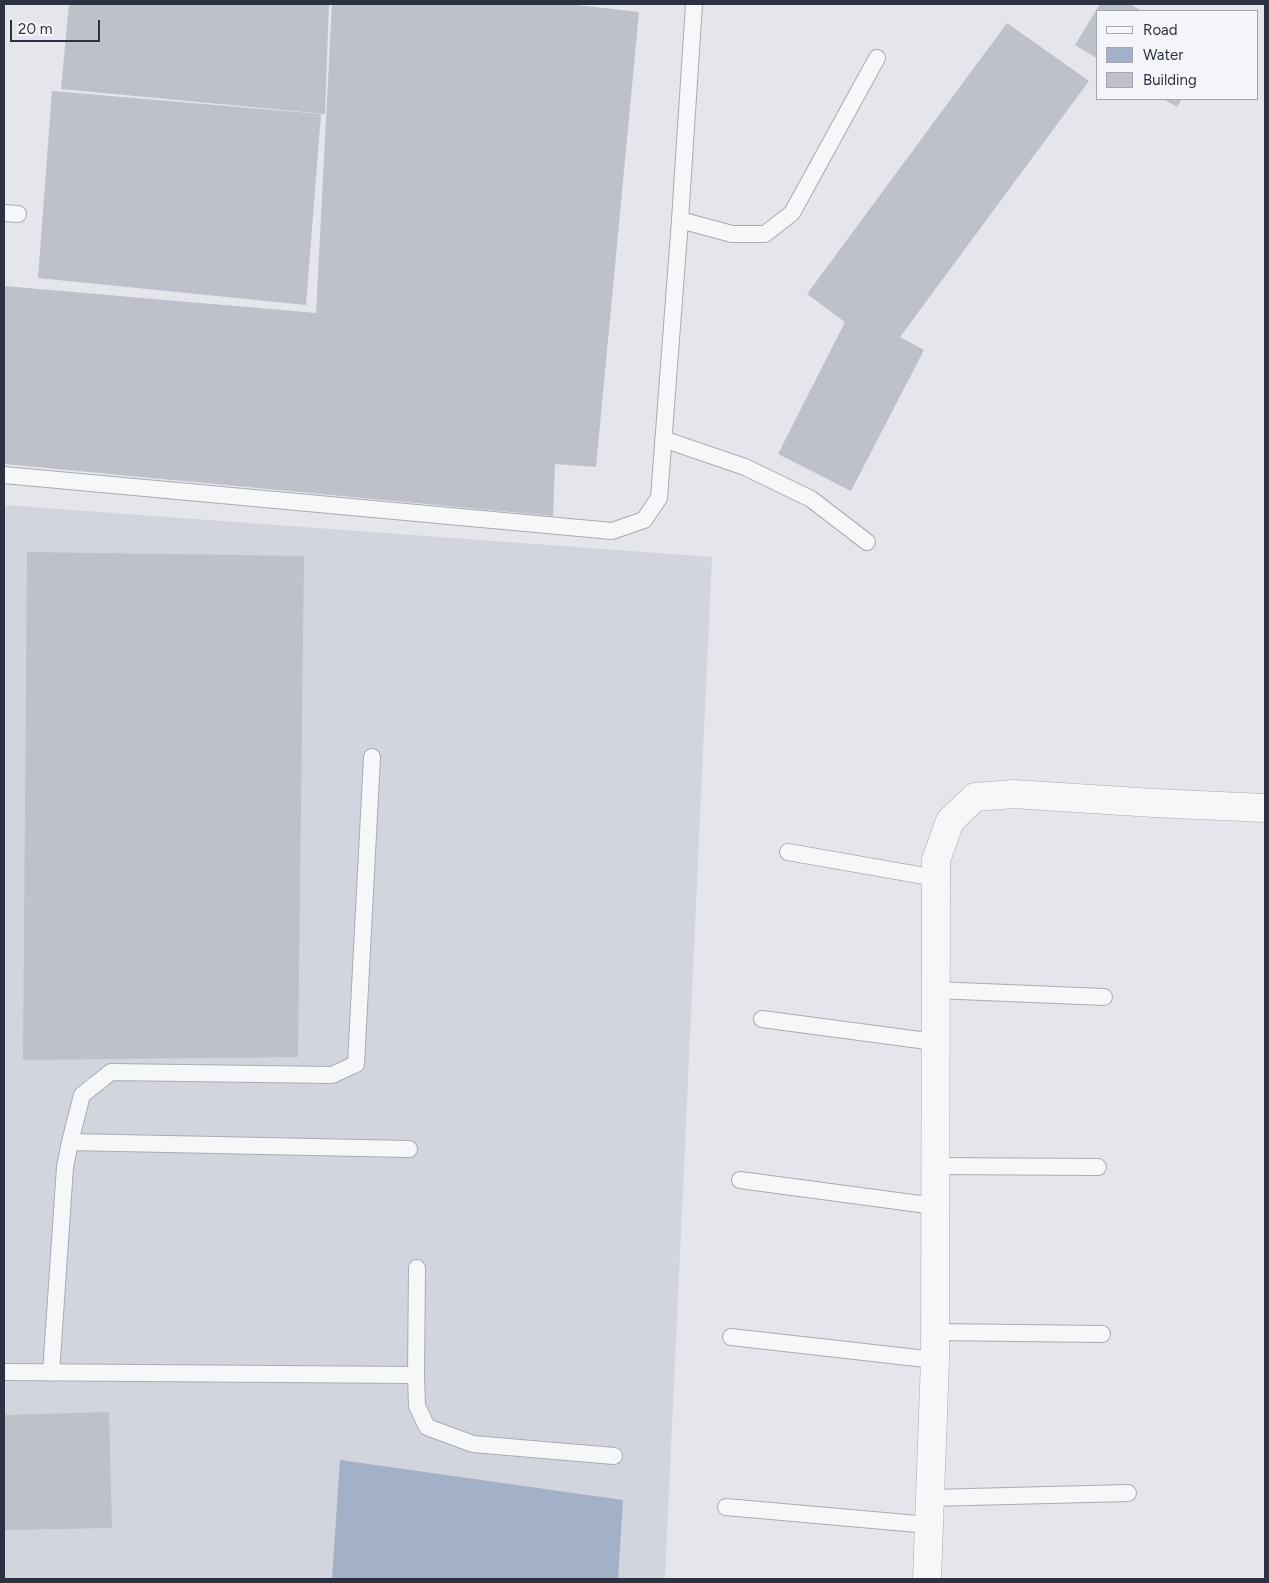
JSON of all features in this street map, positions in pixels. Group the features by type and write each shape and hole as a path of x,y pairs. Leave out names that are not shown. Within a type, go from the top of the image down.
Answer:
{"street":[{"path":"928,1579 935,1360 936,860 950,821 975,796 1014,794 1265,808"}],"lane":[{"path":"4,475 612,531 644,520 659,498 694,4"},
{"path":"680,220 732,234 765,234 792,213 877,58"},
{"path":"663,439 746,466 812,499 867,542"},
{"path":"51,1373 65,1167 82,1095 111,1072 332,1075 356,1064 372,757"},
{"path":"788,852 936,878"},
{"path":"935,990 1104,997"},
{"path":"762,1019 935,1042"},
{"path":"70,1142 409,1149"},
{"path":"935,1166 1098,1167"},
{"path":"740,1180 935,1206"},
{"path":"417,1268 417,1406 427,1427 473,1444 614,1456"},
{"path":"935,1332 1102,1334"},
{"path":"731,1337 935,1360"},
{"path":"4,1372 416,1376"},
{"path":"930,1498 1128,1493"},
{"path":"726,1507 930,1525"}],"shaded area":[{"path":"4,505 712,557 665,1579 4,1579"}],"water":[{"path":"340,1460 623,1500 618,1579 332,1579"}],"building":[{"path":"69,4 329,4 325,114 61,89"},
{"path":"332,4 568,4 639,12 596,467 555,464 553,516 4,464 4,286 316,313"},
{"path":"1100,4 1130,4 1140,10 1096,10"},
{"path":"1096,11 1096,58 1075,45"},
{"path":"1007,23 1089,81 900,337 924,350 851,491 778,454 845,322 807,294"},
{"path":"52,91 321,114 306,305 38,278"},
{"path":"1165,100 1181,100 1177,107"},
{"path":"27,552 304,556 298,1057 23,1060"},
{"path":"109,1412 112,1528 4,1530 4,1415"}]}
